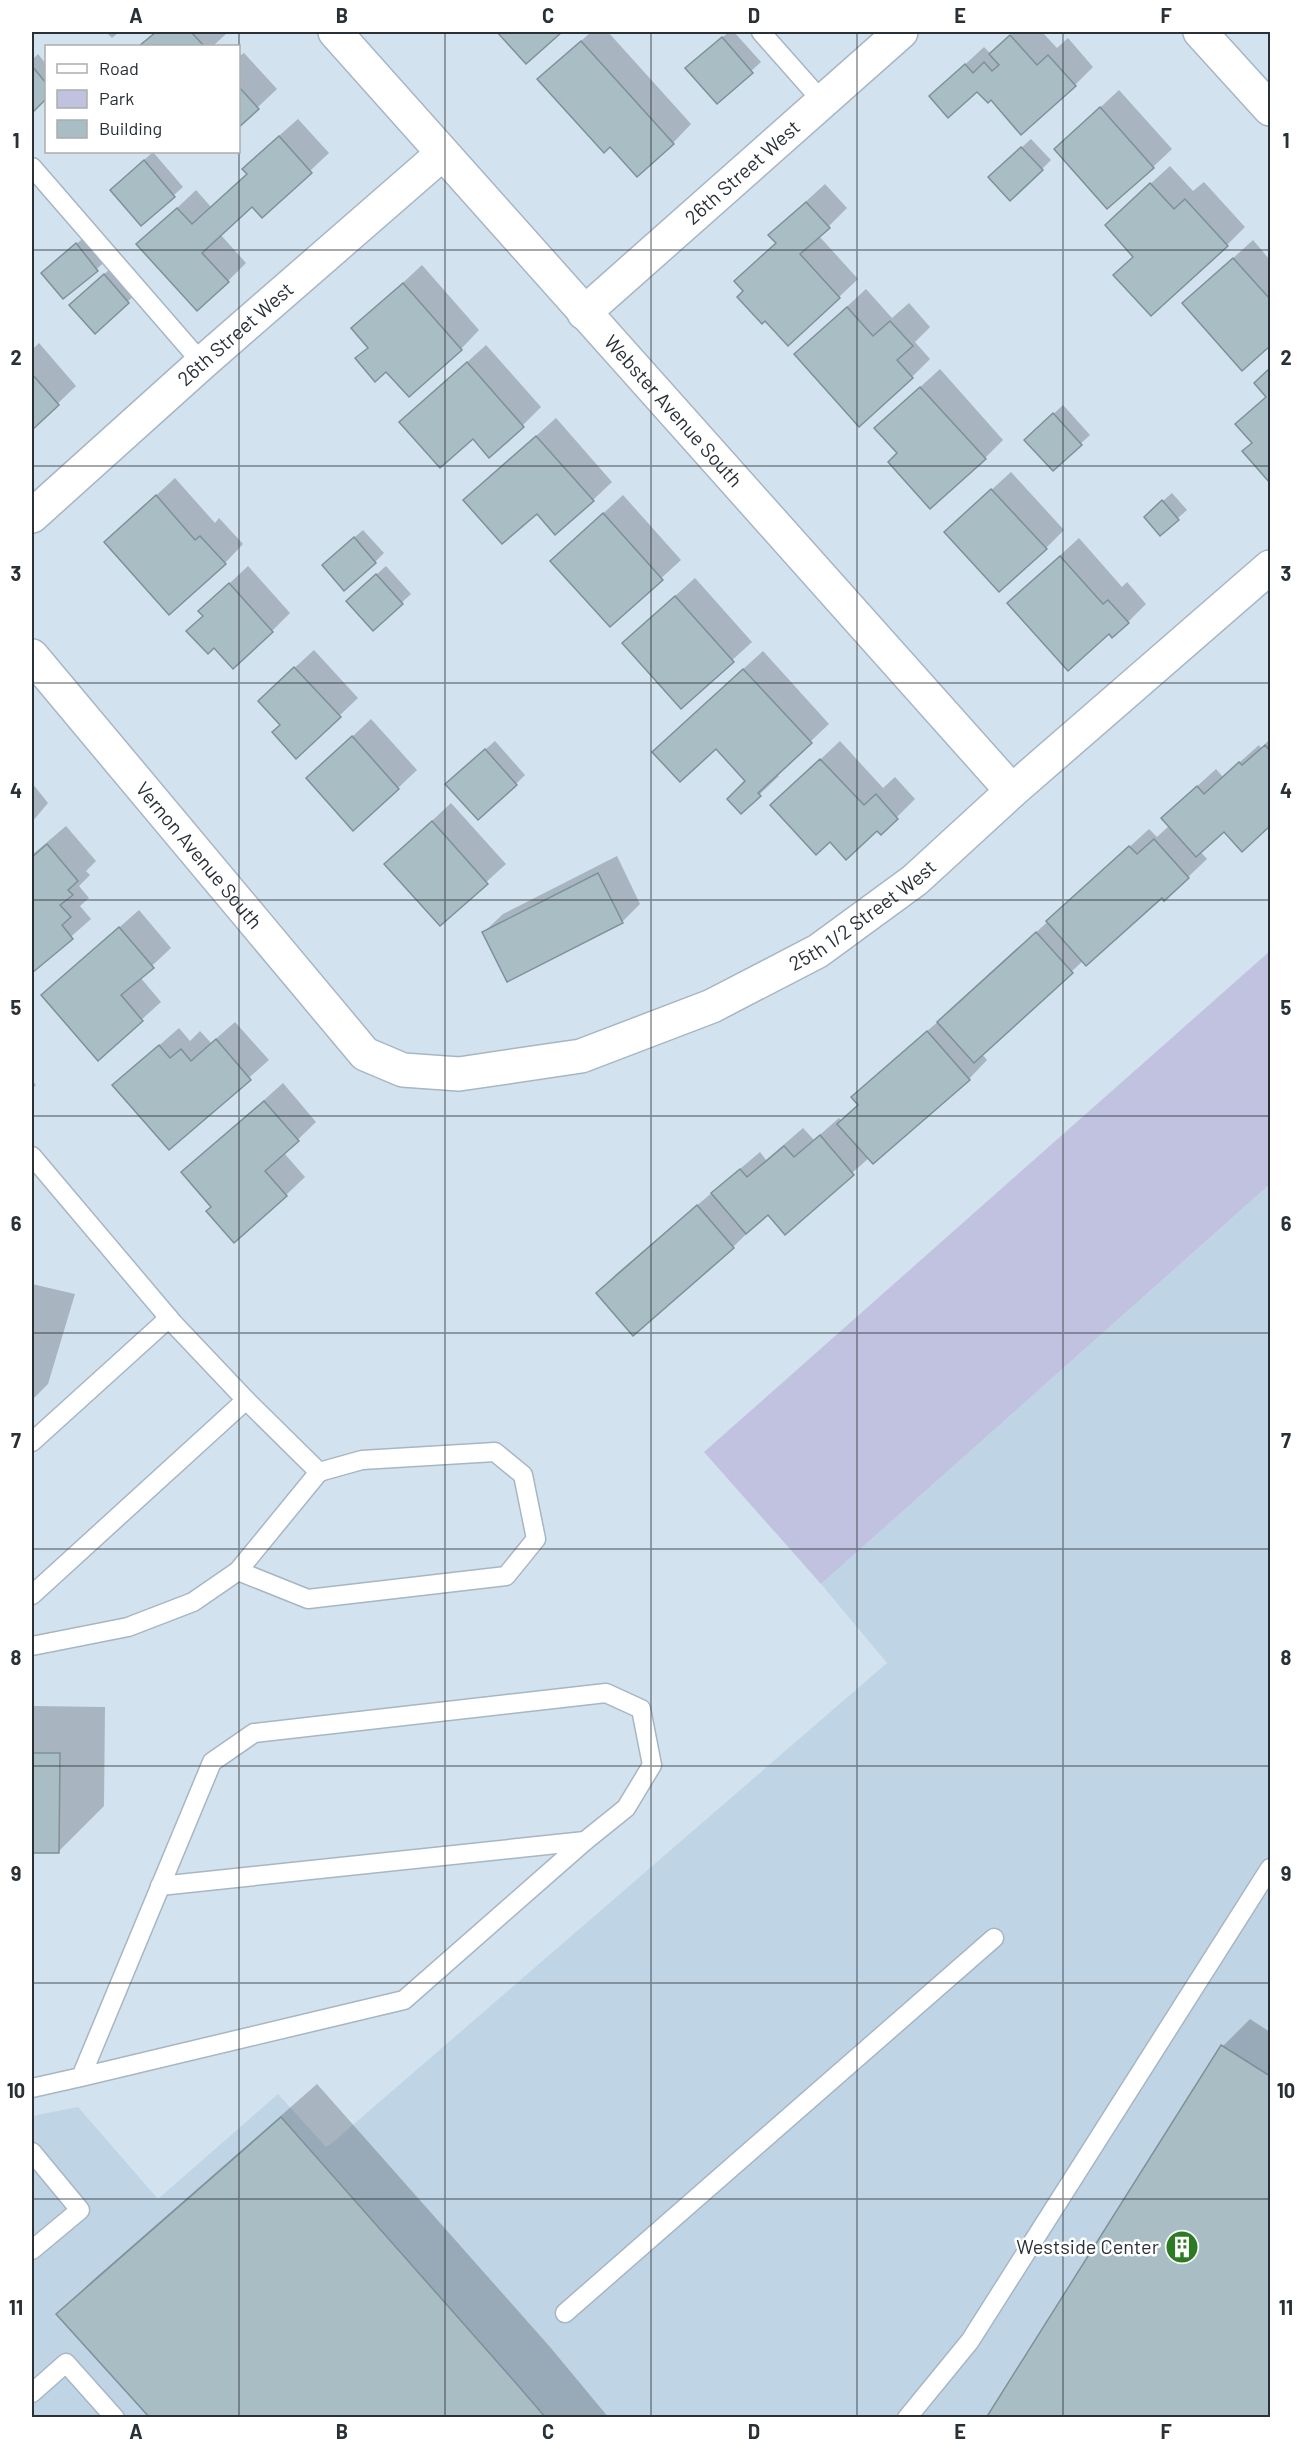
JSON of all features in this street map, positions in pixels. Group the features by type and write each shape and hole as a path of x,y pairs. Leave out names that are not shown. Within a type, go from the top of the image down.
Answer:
{"street":[{"name":"Webster Avenue South","path":"334,32 1012,791"},
{"name":"26th Street West","path":"584,313 901,32"},
{"path":"1200,32 1270,109"},
{"name":"26th Street West","path":"32,516 202,363 442,154"},
{"name":"25th 1/2 Street West","path":"365,1054 403,1070 459,1074 581,1056 712,1006 818,951 915,880 1012,791 1270,567"},
{"name":"Vernon Avenue South","path":"32,656 365,1054"}],"lane":[{"path":"761,32 822,101"},
{"path":"32,167 202,363"},
{"path":"32,1156 169,1318 246,1400 319,1472"},
{"path":"32,1442 169,1318"},
{"path":"32,1595 246,1400"},
{"path":"32,1646 128,1627 193,1602 238,1571 319,1472 362,1460 495,1452 523,1475 536,1539 506,1576 308,1599 238,1571"},
{"path":"32,2088 81,2077 404,2000 585,1840 626,1808 652,1765 641,1709 606,1693 254,1733 212,1762 81,2077"},
{"path":"160,1886 585,1840"},
{"path":"907,2418 970,2340 1268,1878"},
{"path":"565,2313 994,1938"},
{"path":"32,2152 80,2210 32,2250"},
{"path":"32,2393 66,2363 115,2418"}],"shaded area":[{"path":"1270,1184 1270,2417 32,2418 32,2116 78,2107 158,2199 278,2094 326,2147 332,2143 887,1663 821,1584"}],"green space":[{"path":"1270,951 1270,1184 821,1584 704,1452"}],"building":[{"path":"156,32 191,32 203,45 140,45"},
{"path":"497,32 562,32 526,64"},
{"path":"1010,35 1037,65 1048,55 1076,86 1021,135 991,100 988,103 977,92 948,118 929,96 965,64 973,73 984,62 992,71 999,65 989,54"},
{"path":"722,37 753,73 717,104 685,68"},
{"path":"581,41 674,144 637,177 610,147 604,153 537,79"},
{"path":"32,66 45,82 45,100 32,113"},
{"path":"240,88 259,109 240,126"},
{"path":"1100,107 1154,168 1107,209 1054,149"},
{"path":"279,136 312,173 262,218 252,207 202,253 229,282 197,311 136,244 177,208 192,224 247,174 242,169"},
{"path":"1021,147 1043,170 1010,201 988,177"},
{"path":"144,160 175,197 141,226 110,190"},
{"path":"1150,183 1174,209 1185,199 1228,246 1151,316 1113,275 1133,257 1105,225"},
{"path":"806,202 830,228 800,254 840,298 788,346 765,321 762,324 737,297 743,291 734,281 776,243 768,235"},
{"path":"76,243 98,271 63,299 41,273"},
{"path":"1233,258 1270,299 1270,346 1242,371 1182,303"},
{"path":"104,274 129,303 95,334 69,305"},
{"path":"403,283 462,350 409,397 386,372 375,382 355,358 368,348 351,328"},
{"path":"847,307 873,336 890,321 913,346 897,360 913,378 859,427 794,354"},
{"path":"467,362 524,427 489,458 473,439 440,468 399,422"},
{"path":"1270,368 1270,483 1242,451 1252,443 1235,424 1266,397 1254,383"},
{"path":"32,374 59,405 32,430"},
{"path":"920,387 986,459 930,509 888,462 897,453 874,428"},
{"path":"1053,413 1082,445 1053,471 1024,440"},
{"path":"536,436 594,501 555,535 537,514 502,544 463,500"},
{"path":"991,489 1047,549 999,592 944,532"},
{"path":"156,495 195,540 200,536 226,564 169,615 104,542"},
{"path":"1162,500 1179,520 1160,536 1144,517"},
{"path":"603,513 663,580 610,627 550,561"},
{"path":"354,537 376,563 344,591 322,565"},
{"path":"1060,556 1103,604 1108,600 1129,623 1112,638 1109,634 1068,671 1007,603"},
{"path":"376,574 403,604 373,631 346,601"},
{"path":"229,583 273,632 233,669 214,648 208,654 186,631 203,616 198,611"},
{"path":"675,596 734,662 681,709 622,643"},
{"path":"294,667 341,717 296,759 272,732 280,725 258,701"},
{"path":"743,669 812,743 758,793 761,796 741,814 727,799 745,781 716,749 680,782 652,752"},
{"path":"352,736 399,789 353,831 306,778"},
{"path":"1265,745 1270,751 1270,826 1242,852 1224,832 1196,857 1161,818 1197,786 1204,794 1239,762 1242,765"},
{"path":"485,749 517,785 478,820 445,784"},
{"path":"820,759 864,805 876,794 898,819 881,835 877,831 846,860 830,842 816,855 770,805"},
{"path":"432,821 488,884 440,926 384,864"},
{"path":"1154,839 1189,878 1164,901 1162,898 1086,966 1046,921 1129,846 1137,854"},
{"path":"47,844 78,881 68,890 73,895 60,905 71,917 62,925 73,939 32,973 32,857"},
{"path":"598,873 623,923 507,982 482,932"},
{"path":"119,927 154,968 121,995 143,1021 98,1061 41,995"},
{"path":"1036,932 1073,973 974,1063 937,1022"},
{"path":"927,1031 970,1080 873,1164 837,1124 858,1105 851,1097"},
{"path":"216,1039 251,1080 169,1150 112,1085 159,1045 170,1058 181,1049 191,1061"},
{"path":"264,1101 299,1141 265,1171 287,1196 234,1243 206,1211 211,1207 181,1172"},
{"path":"820,1135 854,1175 785,1235 768,1215 746,1234 711,1193 740,1169 747,1177 784,1146 794,1157"},
{"path":"697,1205 734,1248 633,1336 596,1293"},
{"path":"32,1753 60,1753 59,1853 32,1853"},
{"name":"Westside Center","path":"1221,2045 1270,2076 1270,2418 986,2418"},
{"path":"281,2117 546,2418 150,2418 56,2314"}],"place":[{"name":"Westside Center","path":"1182,2247"}]}
